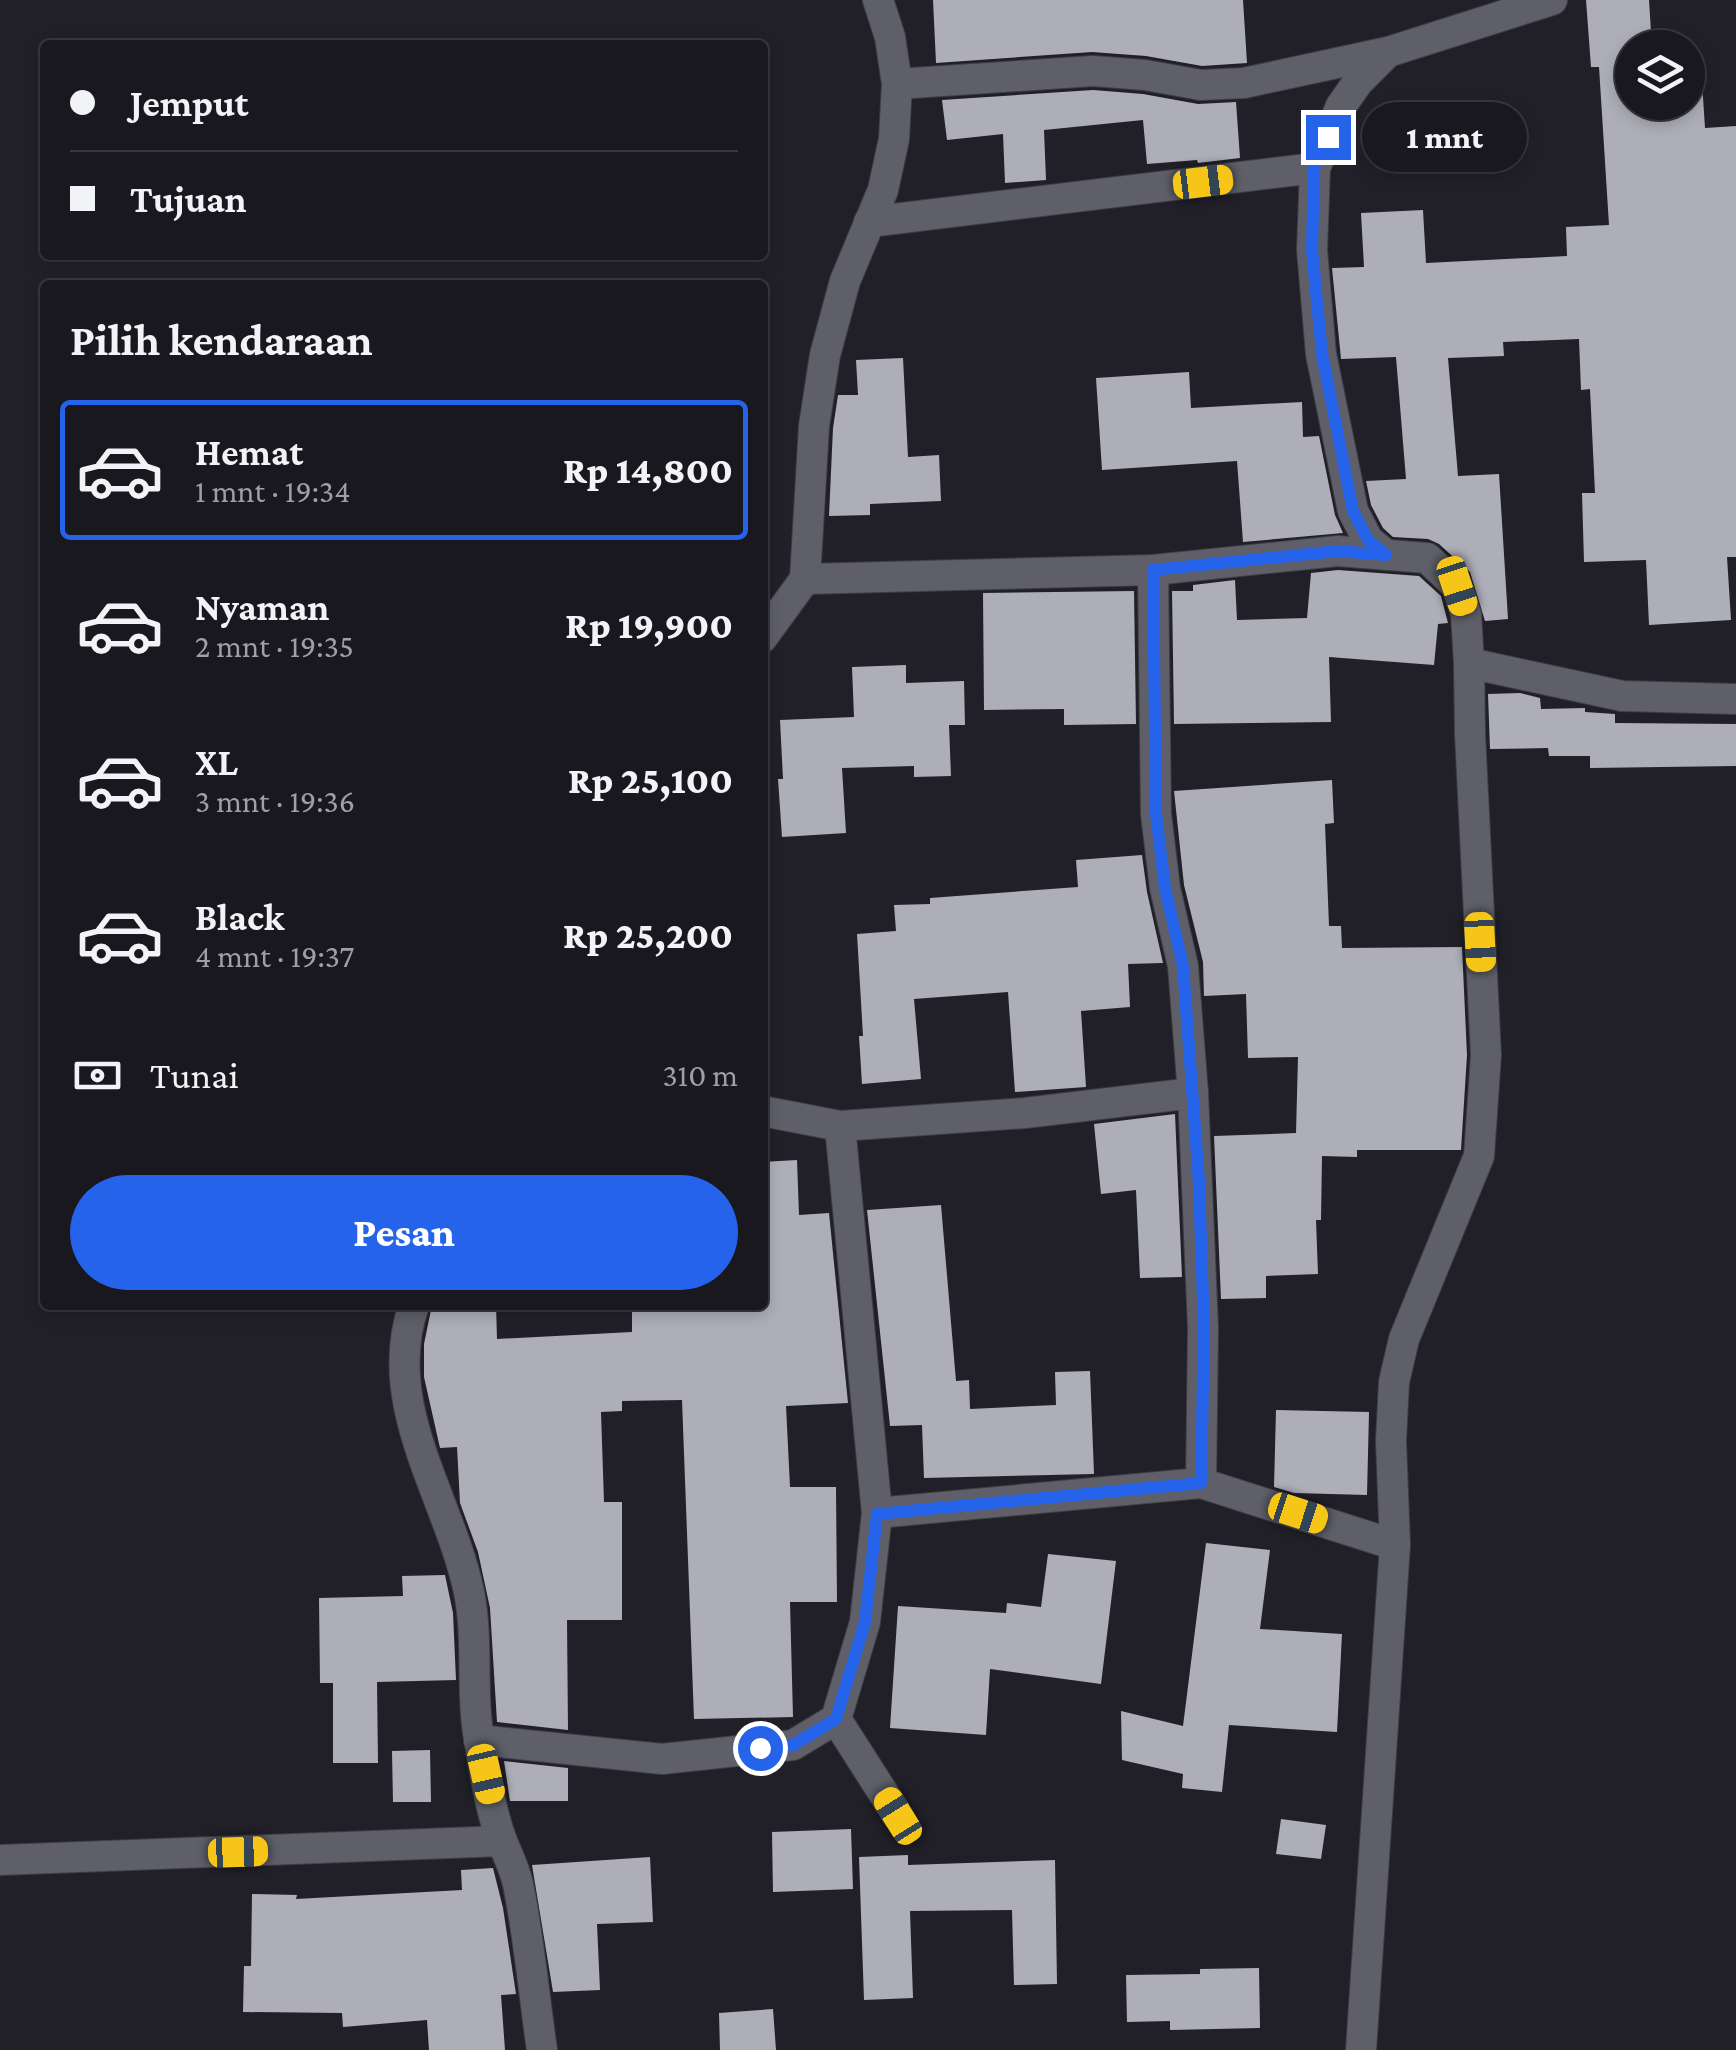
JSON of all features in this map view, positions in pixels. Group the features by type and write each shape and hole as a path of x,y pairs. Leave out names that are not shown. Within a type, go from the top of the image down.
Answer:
{"street":[{"path":"768,630 805,579 814,426 825,355 844,281 882,190 894,139 897,84 890,37 878,0"},
{"path":"897,84 1093,71 1201,84 1244,83 1388,52 1552,0"},
{"path":"1386,555 1368,540 1353,511 1322,354 1312,250 1314,168 1341,106 1388,52"},
{"path":"869,222 1314,168"},
{"path":"805,579 1153,570 1318,552 1427,558 1457,586 1466,614 1470,663 1486,1054 1478,1156 1404,1339 1394,1382 1391,1440 1395,1545 1360,2050"},
{"path":"1153,570 1156,814 1165,888 1183,966 1193,1094 1204,1328 1201,1483"},
{"path":"1470,663 1622,696 1736,698"},
{"path":"768,1112 840,1126 1024,1113 1193,1094"},
{"path":"479,1740 662,1759 793,1745 836,1719 865,1622 877,1514 840,1126"},
{"path":"413,1310 405,1348 405,1391 468,1589 474,1624 479,1740 502,1841 512,1859 519,1889 542,2050"},
{"path":"877,1514 1201,1483 1395,1545"},
{"path":"836,1719 898,1816"},
{"path":"0,1860 502,1841"}],"building":[{"path":"933,0 1243,0 1247,63 1202,66 1092,52 936,63"},
{"path":"1586,0 1649,0 1651,30 1615,30 1615,120 1704,120 1705,128 1736,126 1736,557 1727,557 1731,620 1649,625 1646,560 1584,562 1582,493 1595,493 1590,389 1581,390 1579,339 1503,342 1504,356 1448,358 1458,476 1499,474 1508,619 1485,621 1470,572 1428,539 1393,537 1383,528 1371,505 1366,481 1406,479 1396,357 1341,359 1332,268 1364,267 1361,213 1423,210 1426,263 1567,256 1566,227 1609,225 1599,67 1591,67"},
{"path":"1093,90 1198,104 1236,102 1240,158 1147,164 1143,120 1044,130 1046,180 1005,183 1003,134 947,140 942,100"},
{"path":"903,358 908,457 939,455 941,501 870,504 870,515 829,516 838,395 858,395 856,360"},
{"path":"1189,372 1191,408 1302,402 1303,437 1319,436 1335,515 1343,533 1243,542 1237,461 1102,470 1096,378"},
{"path":"1338,570 1419,576 1441,596 1448,623 1438,624 1434,665 1329,657 1331,722 1174,724 1172,591 1193,591 1193,585 1235,580 1237,620 1307,618 1311,573"},
{"path":"1134,591 1136,724 1064,725 1064,709 984,710 983,593"},
{"path":"906,665 906,683 964,681 965,725 949,725 951,776 914,777 914,766 842,768 846,833 782,837 778,779 783,779 780,720 854,717 852,667"},
{"path":"1520,693 1540,698 1541,709 1585,708 1585,712 1615,714 1615,723 1736,724 1736,766 1590,768 1590,756 1549,756 1548,748 1490,749 1488,694"},
{"path":"1332,780 1334,823 1325,824 1329,926 1341,926 1342,948 1462,947 1467,1055 1461,1150 1357,1150 1357,1157 1322,1156 1321,1220 1316,1220 1318,1274 1266,1276 1266,1298 1221,1299 1214,1136 1296,1133 1298,1057 1248,1058 1246,994 1204,996 1203,962 1184,885 1174,791"},
{"path":"1142,855 1163,963 1128,964 1130,1007 1081,1011 1086,1087 1015,1092 1008,992 914,999 921,1079 862,1084 857,934 896,931 894,905 930,904 930,898 1078,887 1076,860"},
{"path":"1175,1114 1182,1277 1140,1278 1136,1190 1101,1194 1094,1124"},
{"path":"797,1160 799,1215 829,1213 848,1403 786,1406 790,1487 836,1487 837,1602 790,1602 793,1717 694,1719 682,1400 622,1401 622,1411 601,1412 604,1502 622,1502 622,1620 567,1620 568,1730 497,1722 490,1608 478,1552 460,1503 457,1447 440,1448 424,1377 424,1344 431,1310 496,1310 497,1339 632,1332 632,1310 768,1310 768,1162"},
{"path":"941,1205 956,1381 969,1380 970,1409 1056,1405 1055,1372 1090,1371 1094,1474 924,1478 922,1425 890,1426 867,1210"},
{"path":"1276,1410 1369,1412 1367,1495 1294,1493 1274,1487"},
{"path":"1206,1543 1270,1550 1260,1629 1342,1634 1337,1732 1229,1725 1222,1792 1182,1788 1183,1774 1122,1760 1121,1711 1183,1726"},
{"path":"1048,1554 1116,1561 1101,1684 990,1669 986,1735 890,1728 898,1606 1006,1613 1007,1603 1041,1607"},
{"path":"445,1575 453,1613 456,1680 377,1682 378,1763 333,1763 333,1683 320,1683 319,1598 403,1596 402,1576"},
{"path":"430,1750 431,1802 393,1802 392,1751"},
{"path":"504,1761 568,1768 568,1801 510,1801"},
{"path":"1281,1819 1326,1825 1321,1859 1276,1854"},
{"path":"851,1829 853,1889 773,1892 772,1832"},
{"path":"908,1855 908,1865 1055,1860 1057,1984 1014,1985 1012,1910 910,1911 913,1998 864,2000 859,1857"},
{"path":"650,1857 653,1922 597,1924 600,1990 553,1992 532,1865"},
{"path":"493,1868 516,1994 501,1995 505,2050 429,2050 427,2020 343,2027 342,2013 243,2012 244,1966 251,1966 252,1894 297,1895 296,1899 462,1890 461,1870"},
{"path":"1259,1968 1260,2028 1170,2030 1170,2021 1127,2022 1126,1975"},
{"path":"773,2009 776,2050 720,2050 719,2013"}],"route":[{"path":"760,1748 793,1745 836,1719 865,1622 877,1514 1201,1483 1204,1328 1199,1183 1183,966 1165,888 1156,814 1153,570 1338,551 1386,555 1368,540 1353,511 1322,354 1312,250 1314,168 1328,137"}]}
